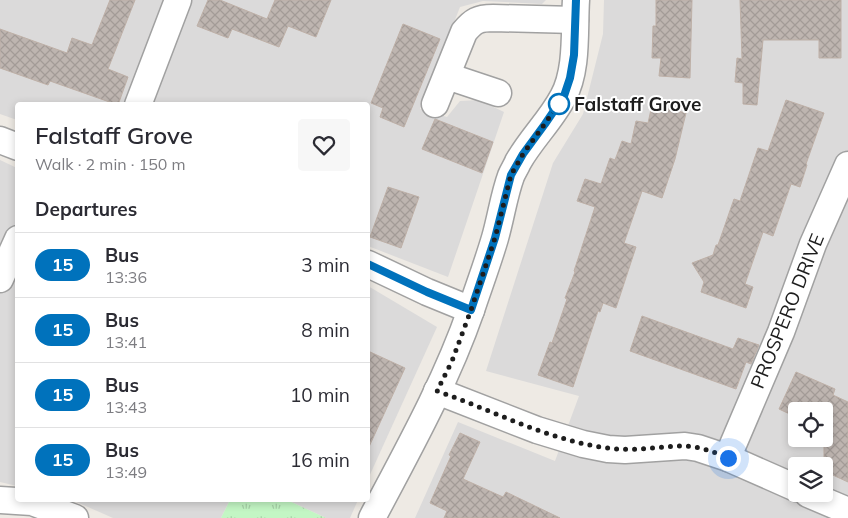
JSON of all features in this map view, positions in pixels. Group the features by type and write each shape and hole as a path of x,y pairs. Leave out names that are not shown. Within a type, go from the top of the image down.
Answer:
{"street":[{"path":"139,102 178,0"},
{"path":"372,518 414,441 452,361 495,238 511,175 523,154 564,96 570,78 574,55 575,10 482,18 472,23 464,32 435,104"},
{"path":"447,76 498,93"},
{"path":"0,140 15,146"},
{"name":"PROSPERO DRIVE","path":"728,458 781,332 813,244 848,165"},
{"path":"0,279 15,246"},
{"path":"370,265 471,310"},
{"path":"437,391 537,430 582,444 625,450 685,446 698,448 728,458 788,484"},
{"path":"0,500 15,501"},
{"path":"32,502 75,518"},
{"path":"826,502 848,512"}],"shaded area":[{"path":"0,0 546,0 542,4 483,1 460,7 420,109 447,117 460,101 479,100 504,112 448,277 370,247 370,102 15,102 15,119 0,114"},
{"path":"604,0 848,0 848,518 415,518 458,422 555,461 579,396 486,371 553,163 583,114 603,34"},
{"path":"0,160 15,167 15,486 0,482"},
{"path":"370,287 437,327 370,475"},
{"path":"77,502 229,502 221,518 113,518"},
{"path":"291,502 357,502 350,518 326,518"}],"green space":[{"path":"229,502 291,502 326,518 221,518"}],"building":[{"path":"110,0 135,0 108,69 128,77 119,102 110,102 50,81 48,85 0,68 0,29 67,53 72,38 92,45"},
{"path":"208,0 220,0 267,19 275,0 331,0 316,37 288,26 279,47 232,29 228,38 197,26"},
{"path":"656,0 692,0 690,78 659,76 661,58 652,58 653,26 656,26"},
{"path":"740,0 841,0 841,58 819,58 819,40 763,40 757,105 743,104 743,83 735,82 737,58 742,59"},
{"path":"403,24 440,39 404,127 380,117 383,108 371,103"},
{"path":"786,100 824,113 800,187 791,184 773,236 763,232 745,284 753,287 746,308 701,292 704,282 692,263 713,255 734,199 740,201 758,148 768,151"},
{"path":"652,105 686,113 675,159 662,198 642,191 624,243 636,247 616,308 603,303 600,312 598,311 573,387 538,375 550,342 552,343 567,299 565,298 595,207 577,201 585,179 601,184 610,158 615,160 622,141 631,144 636,121 648,123"},
{"path":"435,119 493,142 482,173 422,149"},
{"path":"388,187 419,197 401,248 370,237"},
{"path":"642,316 733,349 738,338 759,345 751,364 746,362 736,389 630,351"},
{"path":"370,352 405,368 370,445"},
{"path":"796,372 835,389 833,395 848,402 848,482 833,475 833,457 824,457 824,447 833,447 833,402 788,402 788,413 779,409"},
{"path":"460,433 480,442 463,479 503,497 506,492 560,518 444,518 447,511 430,503"}],"bus line":[{"name":"15","path":"370,265 471,310 495,238 511,175 523,154 564,96 570,78 574,55 576,0"}],"place":[{"name":"Falstaff Grove","path":"559,104"}],"route":[{"path":"559,104 523,154 511,175 495,238 471,310 452,361 437,391 537,430 582,444 625,450 685,446 713,452 728,458"}]}
